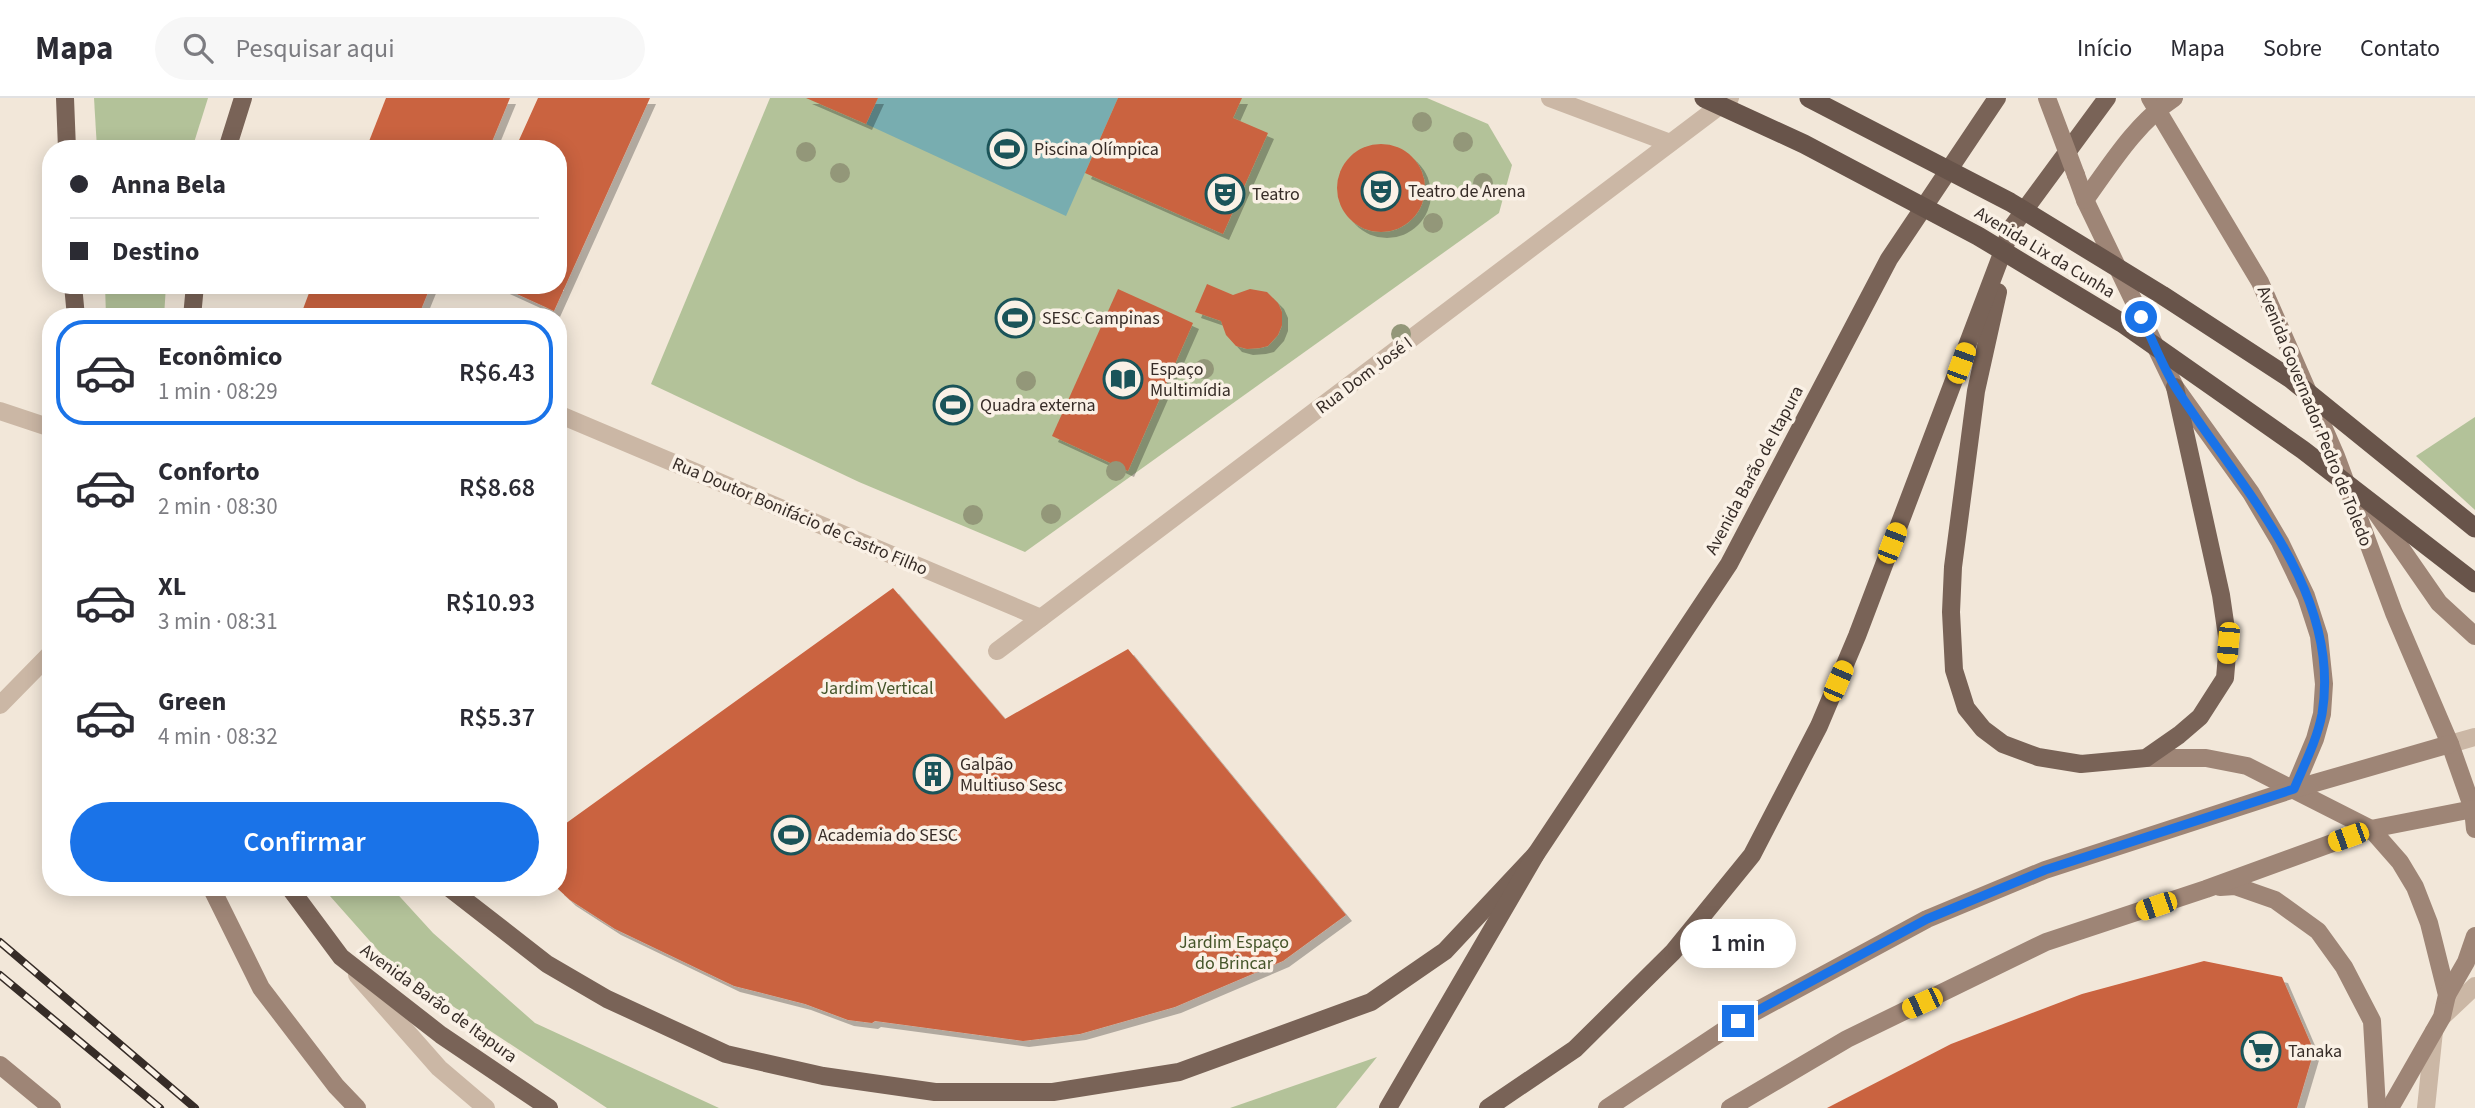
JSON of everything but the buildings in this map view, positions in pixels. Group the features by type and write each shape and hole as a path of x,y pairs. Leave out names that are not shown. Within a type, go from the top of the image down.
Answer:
{"highway":[{"name":"Avenida Lix da Cunha","path":"1704,98 1804,144 1978,236 2122,323 2303,450 2475,583"},
{"name":"Avenida Lix da Cunha","path":"1809,98 2010,202 2172,302 2291,380 2475,528"}],"main road":[{"path":"65,98 67,140"},
{"path":"230,140 243,98"},
{"name":"Avenida Barão de Itapura","path":"1536,854 1729,564 1889,259 1997,98"},
{"path":"2047,98 2085,200 2175,387 2251,493 2280,542 2306,596 2319,636 2324,684 2322,714 2315,739 2294,789"},
{"path":"1488,1108 1575,1049 1673,952 1752,855 1819,726 1857,636 2012,227 2107,98"},
{"path":"2085,200 2154,103 2174,98"},
{"name":"Avenida Governador Pedro de Toledo","path":"2154,103 2260,282 2336,456 2394,614 2474,808 2475,829"},
{"path":"2012,227 1976,391 1953,567 1951,612 1954,670 1966,708 1983,729 2003,744 2038,757 2081,764 2146,758 2206,758 2230,761 2247,765 2371,829 2400,862 2415,887 2429,923 2447,995"},
{"path":"2146,758 2200,717 2213,700 2225,678 2228,643 2198,485 2175,387"},
{"path":"2336,456 2439,603 2475,636"},
{"path":"1607,1108 1738,1021 1927,919 2045,870 2294,789 2449,744"},
{"path":"1730,1108 1847,1039 2046,942 2206,889 2371,829 2474,808"},
{"path":"460,896 547,964 607,999 726,1054 823,1076 935,1092 1053,1092 1178,1072 1371,1002 1446,951 1536,854"},
{"path":"1388,1108 1406,1082 1536,854"},
{"path":"2206,889 2235,886 2275,900 2318,931 2344,967 2372,1021 2376,1108"},
{"path":"215,896 261,988 336,1086 357,1108"},
{"name":"Avenida Barão de Itapura","path":"296,896 341,957 440,1035 549,1108"},
{"path":"2390,1108 2438,1024 2447,995 2466,962 2475,936"},
{"path":"0,1065 52,1108"}],"street":[{"path":"1550,98 1670,143"},
{"name":"Rua Dom José I","path":"997,651 1730,98"},
{"path":"0,411 42,425"},
{"name":"Rua Doutor Bonifácio de Castro Filho","path":"567,418 1041,618"},
{"path":"0,705 42,662"},
{"path":"2449,744 2475,737"},
{"path":"341,957 439,1068 486,1108"},
{"path":"2426,1108 2438,1024 2475,986"}],"green space":[{"path":"94,98 208,98 195,140 96,140"},
{"name":"SESC Campinas","path":"770,98 1427,98 1488,124 1512,165 1499,213 1025,552 859,482 651,384"},
{"path":"105,294 165,294 165,308 106,308"},
{"path":"2475,417 2475,510 2416,456"},
{"path":"330,896 399,896 433,933 535,1023 719,1108 607,1108 392,966"},
{"path":"1377,1057 1336,1108 1230,1108"}],"water":[{"name":"Piscina Olímpica","path":"878,98 1118,98 1066,216 866,124"}],"railway":[{"path":"0,942 195,1108"},
{"path":"0,975 160,1108"}],"place":[{"name":"Piscina Olímpica","path":"1007,149"},
{"name":"Teatro de Arena","path":"1381,191"},
{"name":"Teatro","path":"1225,194"},
{"name":"SESC Campinas","path":"1015,318"},
{"name":"Espaço Multimídia","path":"1123,379"},
{"name":"Quadra externa","path":"953,405"},
{"name":"Galpão Multiuso Sesc","path":"933,774"},
{"name":"Academia do SESC","path":"791,835"},
{"name":"Tanaka","path":"2261,1051"}],"route":[{"path":"1738,1021 1927,919 2045,870 2294,789 2315,739 2322,714 2324,684 2319,636 2306,596 2280,542 2251,493 2175,387 2141,317"}],"park label":[{"name":"Jardim Vertical","path":"877,688"},
{"name":"Jardim Espaço do Brincar","path":"1234,952"}]}
